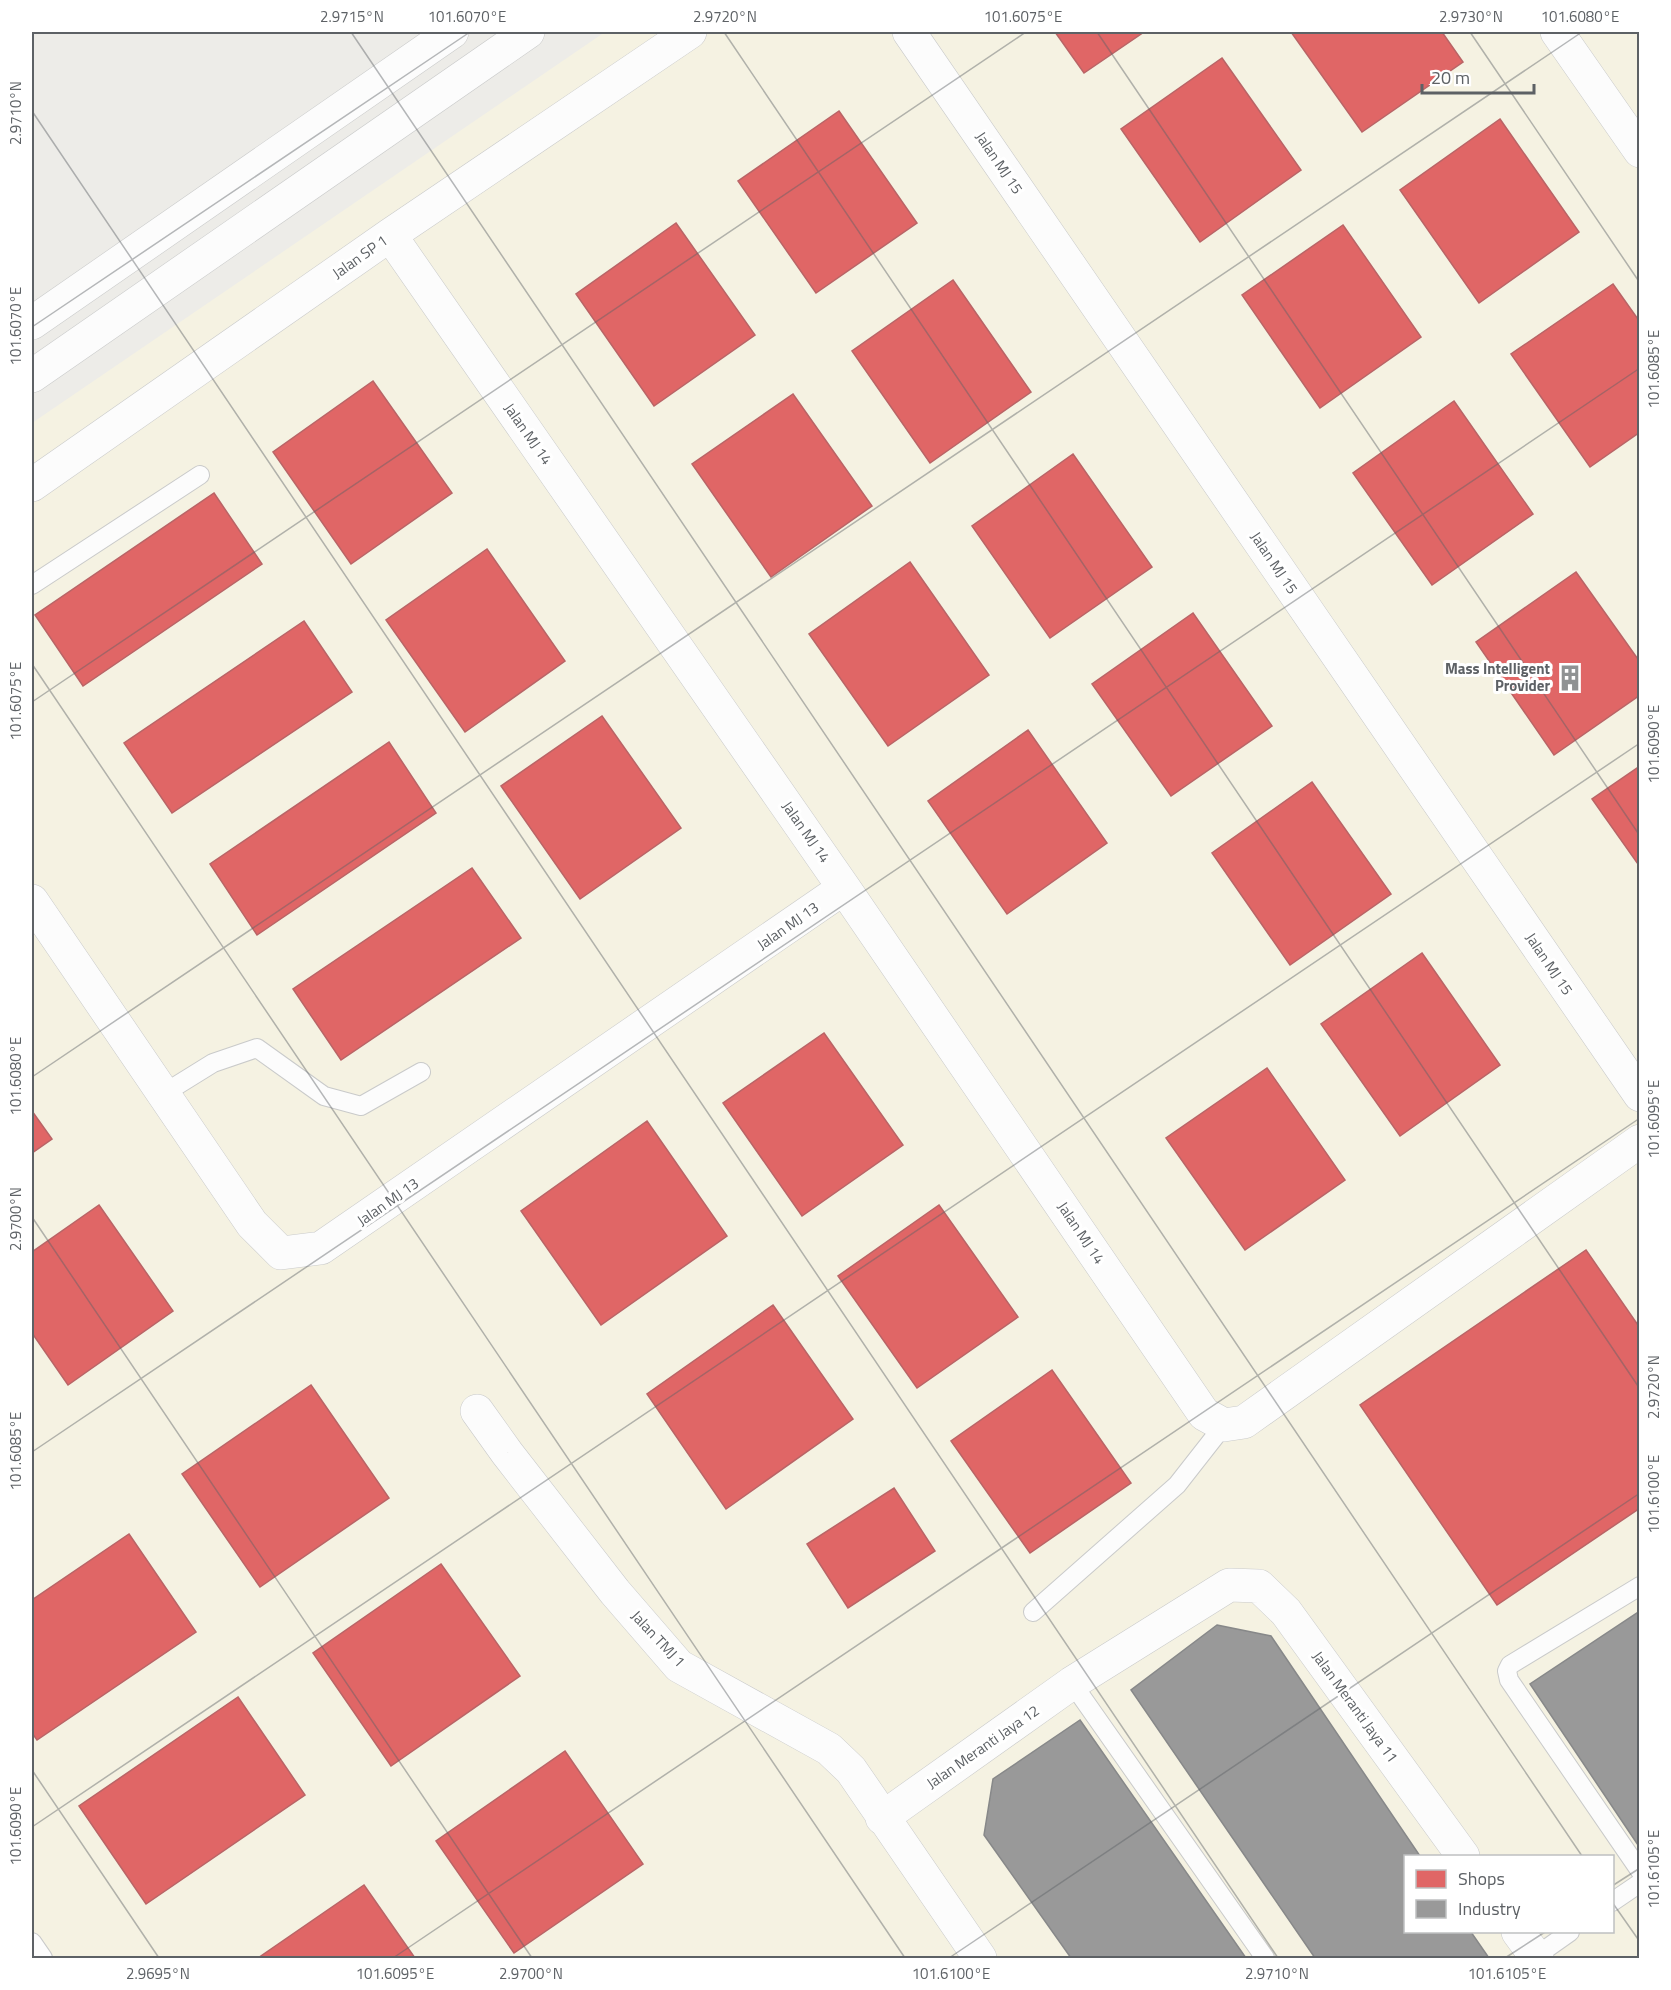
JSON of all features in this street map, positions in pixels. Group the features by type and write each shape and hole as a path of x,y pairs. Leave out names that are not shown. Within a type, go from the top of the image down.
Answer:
{"street":[{"path":"32,323 452,32"},
{"path":"32,376 528,32"},
{"name":"Jalan SP 1","path":"32,485 390,235 690,32"},
{"name":"Jalan MJ 15","path":"909,32 1640,1095"},
{"path":"1557,32 1640,151"},
{"name":"Jalan MJ 14","path":"390,235 844,888 1204,1414 1224,1425"},
{"name":"Jalan MJ 13","path":"32,901 252,1224 281,1253 321,1248 844,888"},
{"path":"1224,1425 1244,1422 1640,1141"},
{"name":"Jalan TMJ 1","path":"477,1411 608,1583 680,1666 829,1749 851,1770 882,1818"},
{"name":"Jalan Meranti Jaya 12","path":"882,1818 1072,1683 1228,1585"},
{"name":"Jalan Meranti Jaya 11","path":"1228,1585 1259,1586 1286,1612 1462,1855"},
{"path":"882,1818 980,1959"}],"lane":[{"path":"32,585 200,474"},
{"path":"163,1094 213,1063 257,1048 324,1096 361,1107 421,1072"},
{"path":"1033,1612 1177,1485 1224,1425"},
{"path":"1640,1586 1510,1665 1507,1671 1509,1680 1640,1871"},
{"path":"1072,1683 1265,1959"},
{"path":"1614,1901 1640,1883"},
{"path":"1530,1949 1568,1933"},
{"path":"32,1941 43,1959"}],"shaded area":[{"path":"605,32 1639,32 1639,1958 32,1958 32,423"}],"building: Shops":[{"path":"1055,32 1144,32 1084,73"},
{"path":"1291,32 1442,32 1463,62 1362,132"},
{"path":"1222,58 1301,170 1200,242 1121,129"},
{"path":"839,111 917,223 816,293 738,181"},
{"path":"1500,119 1579,232 1479,303 1400,190"},
{"path":"676,223 755,335 654,406 576,294"},
{"path":"1343,225 1421,337 1320,408 1242,295"},
{"path":"953,280 1031,392 930,463 852,351"},
{"path":"1613,284 1640,322 1640,432 1590,467 1511,354"},
{"path":"373,381 452,493 351,564 273,452"},
{"path":"793,394 872,506 771,577 692,464"},
{"path":"1454,401 1533,514 1432,585 1353,473"},
{"path":"1073,454 1152,567 1050,638 972,526"},
{"path":"214,493 262,564 83,686 35,615"},
{"path":"487,549 565,661 465,732 386,620"},
{"path":"910,562 989,675 888,746 809,634"},
{"name":"Mass Intelligent Provider","path":"1576,572 1640,662 1640,695 1554,755 1476,642"},
{"path":"1193,613 1272,726 1171,796 1092,684"},
{"path":"304,621 352,692 172,813 124,743"},
{"path":"602,716 681,828 580,899 501,786"},
{"path":"1028,730 1107,843 1007,914 928,801"},
{"path":"389,742 436,813 257,935 210,864"},
{"path":"1640,766 1640,867 1592,799"},
{"path":"1312,782 1391,894 1290,965 1212,853"},
{"path":"472,868 521,938 341,1060 293,989"},
{"path":"1422,953 1500,1065 1400,1136 1321,1024"},
{"path":"824,1033 903,1145 802,1216 723,1103"},
{"path":"1267,1068 1345,1180 1245,1250 1166,1138"},
{"path":"32,1111 52,1139 32,1153"},
{"path":"647,1121 727,1236 601,1325 521,1211"},
{"path":"99,1205 173,1311 68,1385 32,1333 32,1252"},
{"path":"939,1205 1018,1317 917,1388 838,1276"},
{"path":"1586,1250 1640,1328 1640,1508 1497,1605 1360,1405"},
{"path":"773,1305 853,1419 726,1509 647,1394"},
{"path":"1052,1370 1131,1483 1030,1553 951,1441"},
{"path":"311,1385 389,1498 260,1587 182,1474"},
{"path":"894,1488 935,1551 848,1608 807,1544"},
{"path":"129,1534 196,1632 37,1740 32,1733 32,1600"},
{"path":"441,1564 520,1676 391,1766 313,1653"},
{"path":"238,1697 305,1795 146,1904 79,1806"},
{"path":"565,1751 643,1864 514,1953 436,1841"},
{"path":"364,1885 415,1958 258,1958"}],"building: Industry":[{"path":"1640,1611 1640,1848 1530,1684"},
{"path":"1217,1625 1271,1636 1419,1855 1404,1855 1404,1933 1472,1933 1489,1958 1315,1958 1131,1690"},
{"path":"1080,1720 1246,1958 1071,1958 984,1835 993,1779"}],"place":[{"name":"Mass Intelligent Provider","path":"1570,678"}]}
